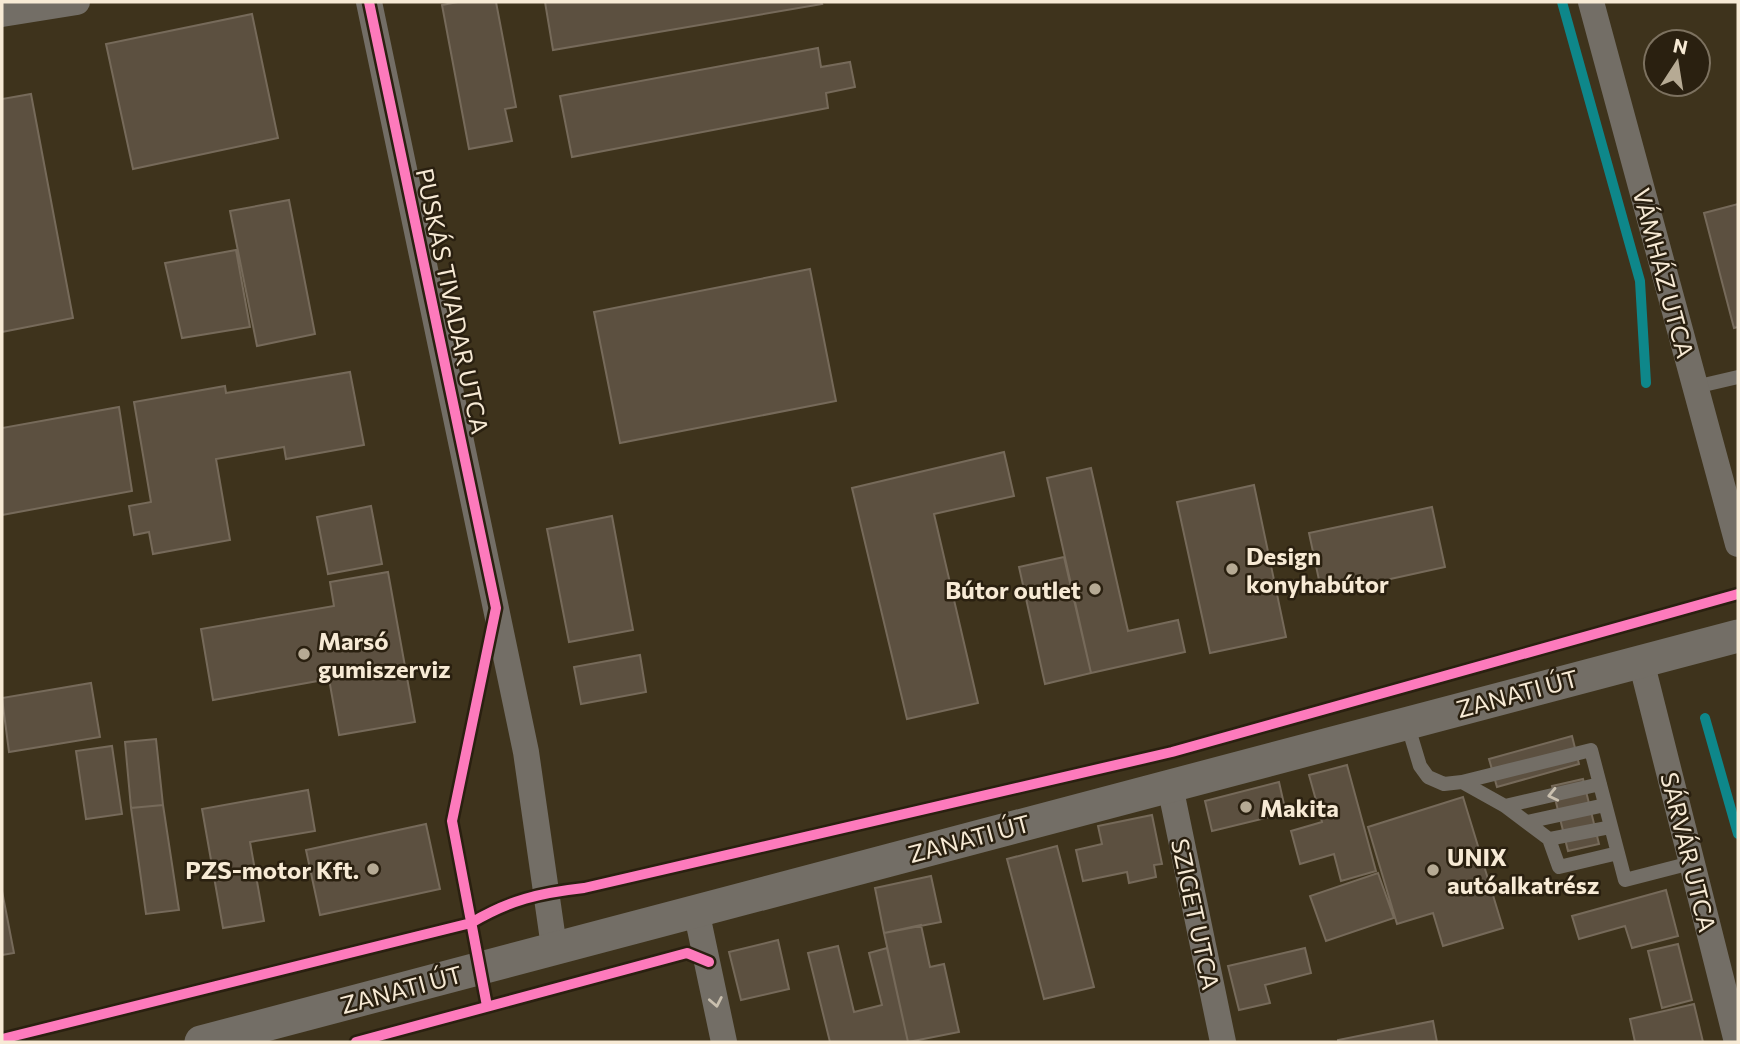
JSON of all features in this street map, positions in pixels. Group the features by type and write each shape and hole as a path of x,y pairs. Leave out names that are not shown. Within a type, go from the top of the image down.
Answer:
{"street":[{"path":"2,14 77,2"},
{"name":"PUSKÁS TIVADAR UTCA","path":"369,2 526,752 554,947"},
{"name":"VÁMHÁZ UTCA","path":"1591,2 1738,544"},
{"name":"ZANATI ÚT","path":"201,1042 1738,636"},
{"name":"SÁRVÁR UTCA","path":"1640,661 1737,1042"},
{"name":"SZIGET UTCA","path":"1170,786 1223,1042"},
{"path":"696,910 724,1042"}],"lane":[{"path":"1695,387 1738,377"},
{"path":"1406,722 1420,766 1427,777 1444,784 1462,782 1591,750 1625,880 1692,863"},
{"path":"1462,782 1505,806 1549,839 1559,867 1618,853"},
{"path":"1505,806 1600,784"},
{"path":"1527,822 1605,805"},
{"path":"1549,839 1611,827"}],"building":[{"path":"458,2 496,2 516,107 505,109 512,141 469,149 442,5"},
{"path":"545,2 821,2 822,4 553,50"},
{"path":"252,14 278,138 133,169 106,44"},
{"path":"818,48 821,67 850,62 855,87 826,93 828,108 572,157 560,96"},
{"path":"31,94 73,318 2,332 2,99"},
{"path":"289,200 315,334 257,346 230,211"},
{"path":"1738,204 1738,327 1734,328 1704,213"},
{"path":"236,250 250,327 182,338 165,263"},
{"path":"810,269 836,401 620,443 594,312"},
{"path":"350,372 364,445 286,459 284,447 216,459 230,540 153,554 149,532 134,535 129,506 151,502 134,402 225,386 226,393"},
{"path":"119,407 132,491 2,515 2,428"},
{"path":"1004,452 1014,496 934,514 978,703 907,719 852,488"},
{"name":"Bútor outlet","path":"1091,468 1128,631 1178,620 1185,652 1091,673 1047,478"},
{"name":"Design konyhabútor","path":"1254,485 1286,637 1210,653 1177,502"},
{"path":"371,506 382,564 328,574 317,517"},
{"path":"1432,507 1445,567 1322,594 1309,533"},
{"path":"612,516 633,630 569,642 547,529"},
{"path":"1064,557 1091,673 1045,684 1019,567"},
{"name":"Marsó gumiszerviz","path":"388,572 415,722 339,735 329,679 213,700 201,629 334,606 330,582"},
{"path":"640,655 646,692 581,704 574,667"},
{"path":"91,683 100,737 9,752 2,698"},
{"path":"1572,736 1579,764 1497,787 1489,759"},
{"path":"156,739 163,805 131,808 125,742"},
{"path":"112,746 122,814 86,819 76,751"},
{"path":"1347,765 1376,871 1341,881 1334,854 1300,864 1291,831 1322,822 1309,775"},
{"path":"1583,779 1599,844 1568,851 1552,786"},
{"name":"Makita","path":"1279,782 1286,813 1212,831 1205,801"},
{"path":"308,790 315,831 250,842 264,921 223,928 202,809"},
{"name":"UNIX autóalkatrész","path":"1463,797 1503,928 1443,946 1433,913 1397,924 1368,827"},
{"path":"163,805 179,910 146,914 131,808"},
{"path":"1152,815 1162,864 1154,865 1156,877 1129,883 1127,872 1083,881 1076,850 1102,844 1098,826"},
{"name":"PZS-motor Kft.","path":"426,824 440,889 320,915 306,850"},
{"path":"1057,846 1094,987 1044,999 1007,859"},
{"path":"1378,873 1394,918 1326,941 1310,896"},
{"path":"931,876 941,922 884,933 875,888"},
{"path":"1666,890 1678,936 1632,948 1625,926 1579,939 1572,916"},
{"path":"2,891 14,953 2,955"},
{"path":"921,925 930,967 944,964 959,1032 908,1042 884,933"},
{"path":"778,940 789,989 741,1000 729,952"},
{"path":"1678,944 1692,1000 1662,1008 1648,951"},
{"path":"838,946 854,1012 882,1005 869,953 887,948 908,1042 830,1042 808,953"},
{"path":"1305,948 1311,973 1265,985 1270,1003 1239,1010 1228,966"},
{"path":"1694,1004 1703,1042 1635,1042 1630,1019"},
{"path":"1433,1021 1437,1042 1338,1042 1338,1040"}],"waterway":[{"path":"1562,2 1640,281 1646,383"},
{"path":"1705,718 1738,834"}],"cycle path":[{"path":"369,2 496,608 452,821 487,1006"},
{"path":"2,1039 471,923 512,903 539,895 584,888 1172,752 1738,594"},
{"path":"356,1042 687,953 709,962"}],"place":[{"name":"Design konyhabútor","path":"1232,569"},
{"name":"Bútor outlet","path":"1095,589"},
{"name":"Marsó gumiszerviz","path":"304,654"},
{"name":"Makita","path":"1246,807"},
{"name":"PZS-motor Kft.","path":"373,869"},
{"name":"UNIX autóalkatrész","path":"1433,870"}]}
